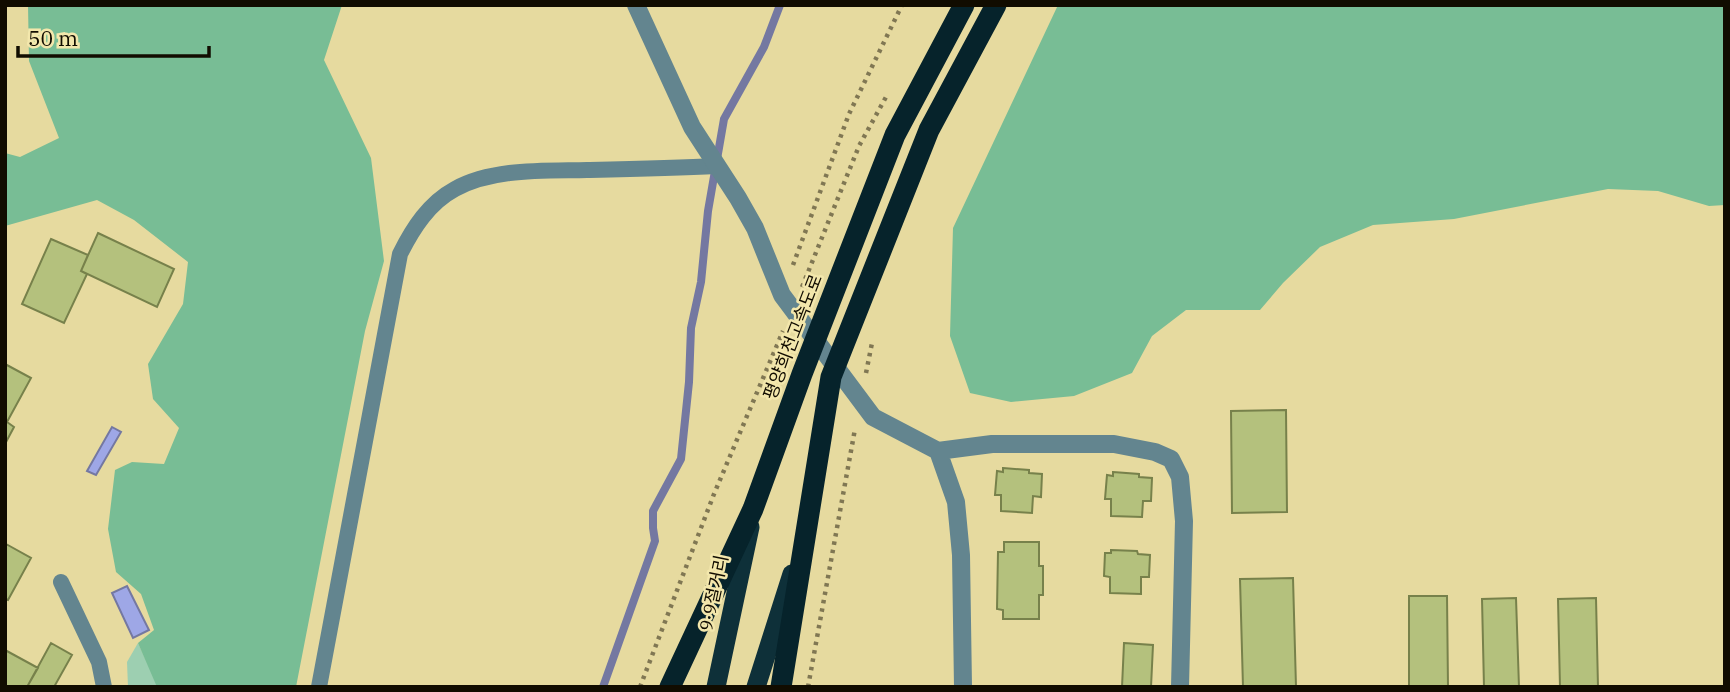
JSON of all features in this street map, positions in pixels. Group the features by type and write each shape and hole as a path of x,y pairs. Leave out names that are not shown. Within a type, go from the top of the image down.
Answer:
{"highway":[{"name":"평양희천고속도로","path":"670,687 753,509 895,135 964,5"},
{"path":"781,687 831,377 929,130 996,5"},
{"name":"9·9절거리","path":"716,687 753,509"},
{"path":"756,687 804,538"}],"street":[{"path":"636,5 692,127 755,228 787,302 873,417 938,451 992,444 1114,443 1155,452 1171,459 1180,477 1184,522 1180,687"},
{"path":"938,451 956,502 961,555 963,687"}],"lane":[{"path":"319,687 400,254 409,235 430,207 454,189 474,181 514,172 717,166"},
{"path":"61,582 99,662 104,687"}],"path":[{"path":"639,687 787,302 849,114 902,5"},
{"path":"787,302 859,146 890,90"},
{"path":"808,687 860,400 875,334"}],"green space":[{"path":"28,5 342,5 324,60 371,158 384,261 365,331 296,687 157,687 138,643 154,630 141,594 116,572 108,529 115,470 132,462 164,464 179,428 153,399 148,364 183,304 188,262 134,220 97,200 5,226 5,153 20,157 59,138 29,61"},
{"path":"1058,5 1725,5 1725,205 1709,206 1658,191 1608,189 1454,219 1373,225 1320,247 1260,310 1186,310 1152,336 1132,373 1074,396 1011,402 970,393 950,336 953,228"},
{"path":"138,643 157,687 128,687 127,662"}],"water":[{"path":"112,427 121,432 96,475 87,471"},
{"path":"127,586 149,630 133,638 112,593"}],"building":[{"path":"98,233 174,269 157,307 81,271"},
{"path":"51,239 88,255 81,271 87,274 64,323 22,304"},
{"path":"5,364 31,378 7,422 14,427 5,444"},
{"path":"1286,410 1287,512 1232,513 1231,411"},
{"path":"1003,468 1042,474 1041,497 1033,496 1032,513 1001,511 1001,495 995,495 997,471 1003,472"},
{"path":"1113,472 1152,478 1151,501 1143,501 1142,517 1111,516 1111,499 1105,499 1107,475 1113,476"},
{"path":"1004,542 1039,542 1039,566 1043,566 1043,595 1039,595 1039,619 1003,619 1003,610 997,609 998,552 1004,552"},
{"path":"6,544 31,558 8,600 5,599"},
{"path":"1111,550 1137,551 1138,554 1150,555 1149,577 1141,577 1141,594 1110,593 1110,577 1104,576 1105,553 1111,553"},
{"path":"1293,578 1296,687 1243,687 1240,579"},
{"path":"1409,596 1447,596 1448,687 1409,687"},
{"path":"1516,598 1519,687 1484,687 1482,599"},
{"path":"1596,598 1598,687 1560,687 1558,599"},
{"path":"51,643 72,655 54,687 27,687"},
{"path":"1124,643 1153,645 1151,687 1122,687"},
{"path":"5,650 38,668 27,687 5,687"}],"waterway":[{"path":"603,687 655,541 653,511 681,459 689,382 691,328 701,282 708,211 724,119 764,47 780,5"}]}
